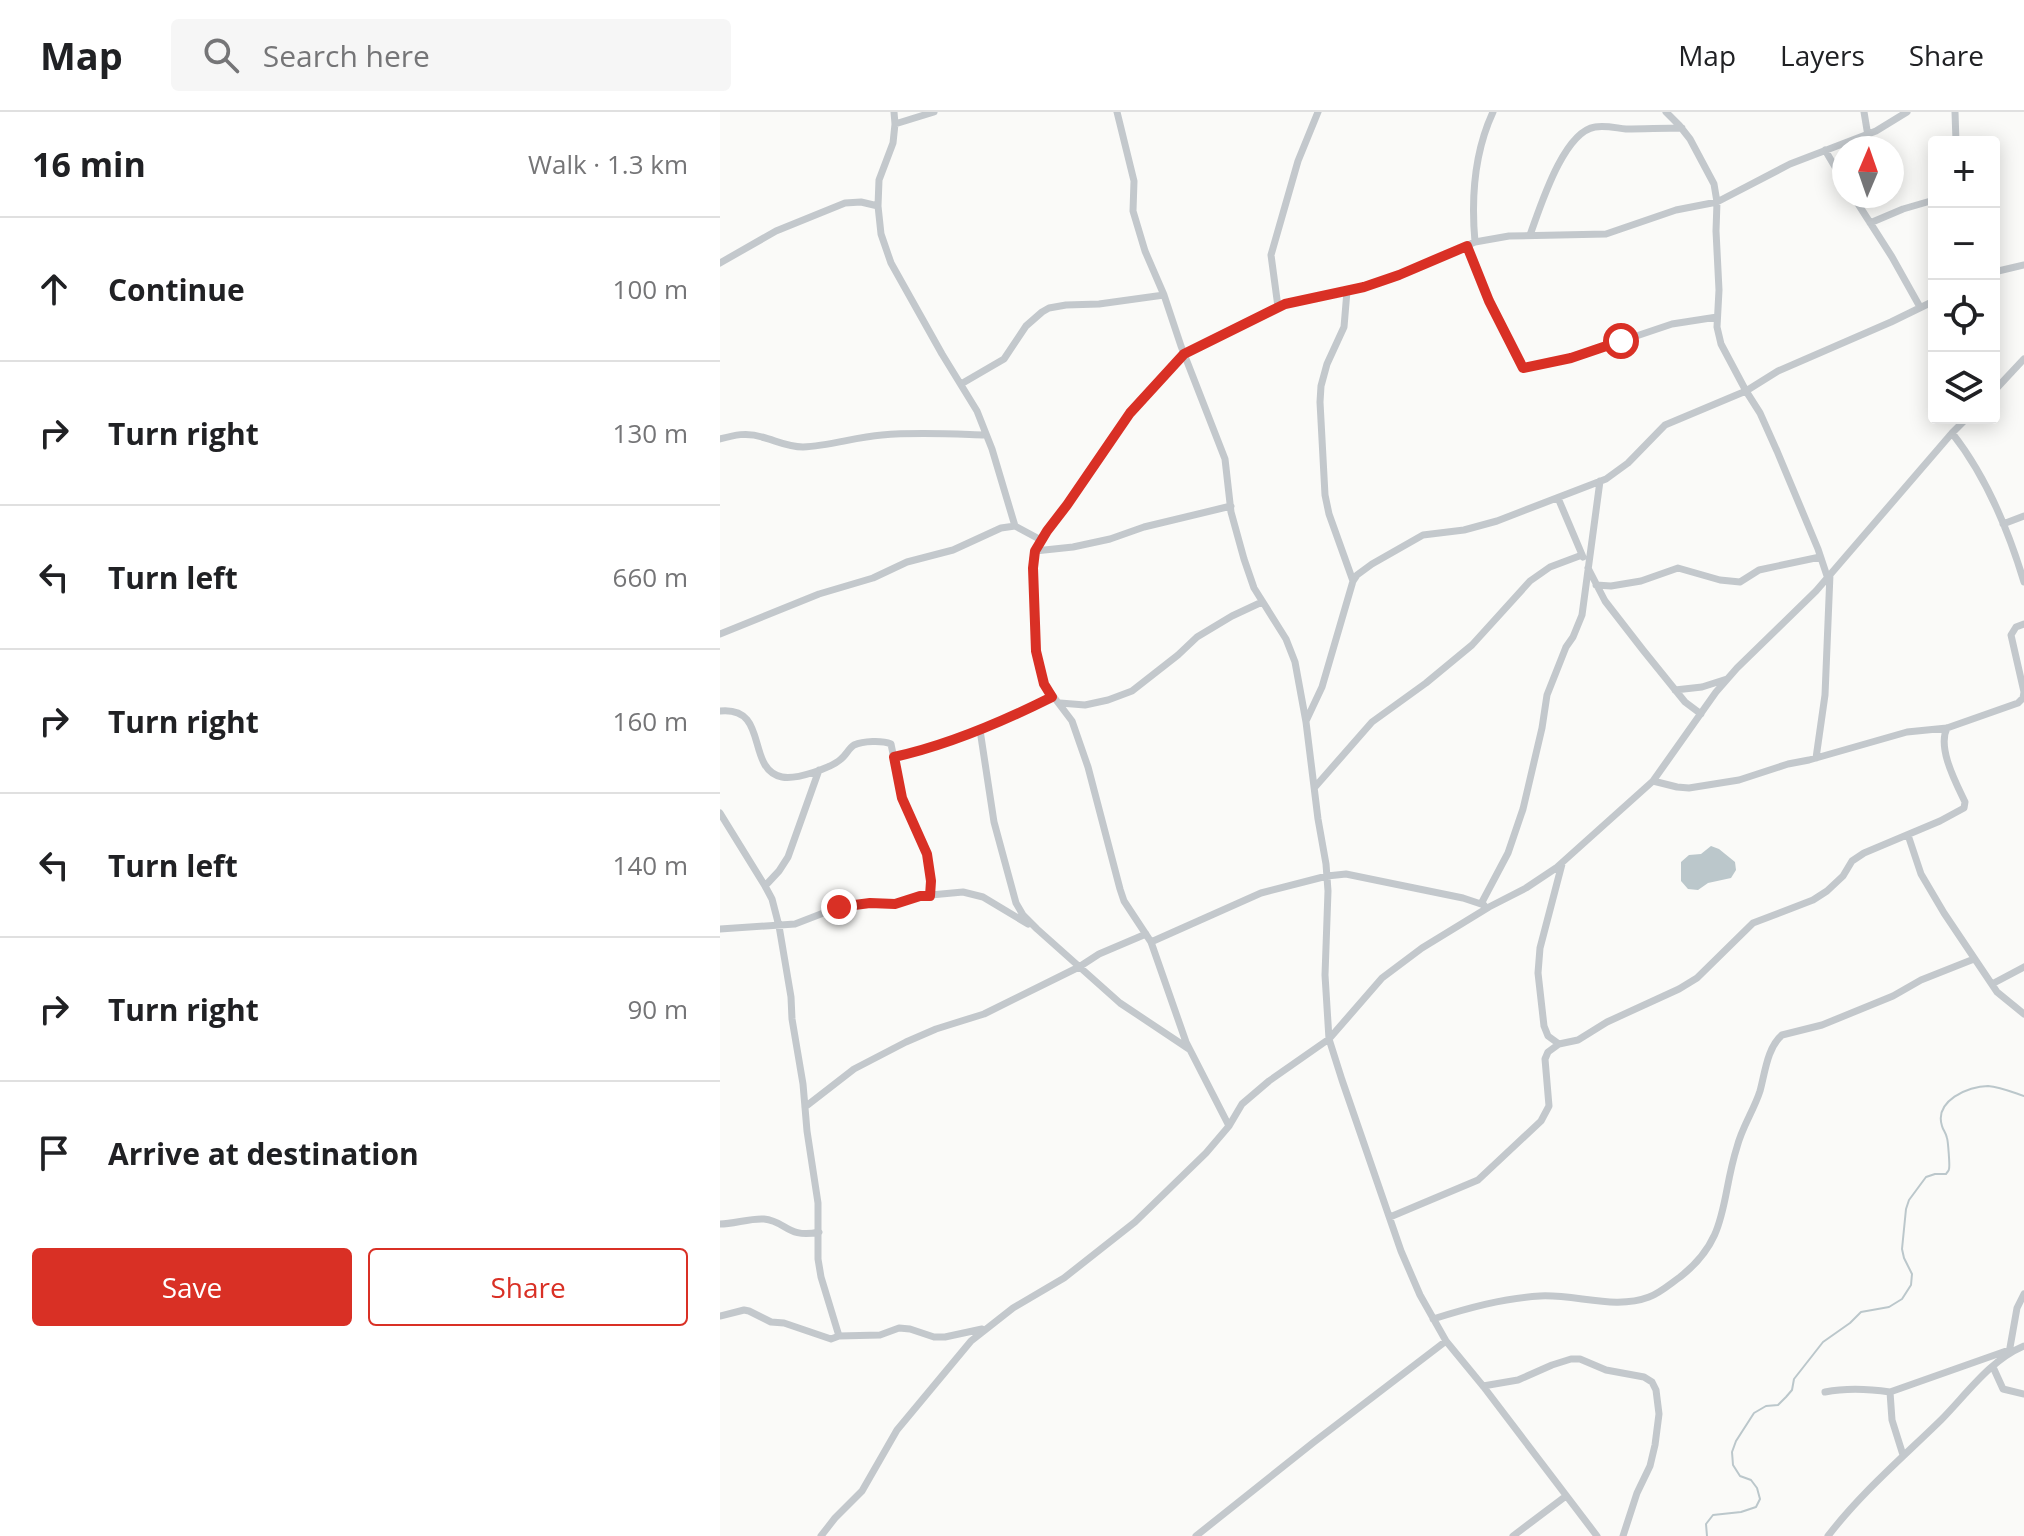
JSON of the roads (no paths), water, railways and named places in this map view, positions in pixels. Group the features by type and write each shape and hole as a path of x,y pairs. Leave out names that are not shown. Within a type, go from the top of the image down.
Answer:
{"street":[{"path":"894,112 893,143 880,174 878,206 881,234 891,263 977,411 1015,526"},
{"path":"895,124 934,112"},
{"path":"1117,112 1134,181 1133,211 1145,251 1225,459 1231,506 1244,559 1254,588 1286,639 1295,662 1327,876 1325,975 1329,1039 1401,1251 1420,1295 1446,1341 1597,1536"},
{"path":"1278,307 1271,255 1294,173 1318,112"},
{"path":"1493,112 1482,137 1477,165 1471,244 1489,301 1523,368 1571,358 1672,324 1717,317"},
{"path":"1666,112 1682,128 1714,184 1719,290 1717,317 1721,344 1760,413 1829,574 1825,695 1816,758"},
{"path":"1864,112 1868,136 1907,112"},
{"path":"1955,112 1956,136"},
{"path":"1530,235 1548,186 1565,154 1586,129 1597,126 1682,128"},
{"path":"1229,1126 1182,1032 1148,938 1124,901 1088,767 1072,721 1044,684 1036,651 1033,568 1035,551 1041,540 1130,413 1184,354 1278,307 1399,275 1471,244 1509,236 1606,234 1676,210 1717,202 1790,164 1832,148"},
{"path":"1825,150 1832,162"},
{"path":"720,263 776,231 845,203 861,202 878,206"},
{"path":"1870,223 1928,202"},
{"path":"1861,208 1920,307"},
{"path":"2000,271 2024,265"},
{"path":"1347,291 1344,327 1327,364 1320,402 1325,495 1353,581"},
{"path":"961,384 1004,359 1026,326 1049,308 1164,295"},
{"path":"1306,722 1322,687 1353,581 1372,564 1423,535 1486,524 1600,481 1628,463 1665,425 1746,391 1778,371 1928,304"},
{"path":"2000,385 2024,359"},
{"path":"821,1536 862,1491 897,1430 961,1352 987,1328 1013,1308 1064,1278 1135,1222 1206,1153 1229,1126 1242,1104 1329,1039 1382,978 1485,906 1526,888 1562,863 1653,781 1728,679 1816,591 1961,424"},
{"path":"1952,433 1979,470 2024,582"},
{"path":"720,439 745,434 800,447 885,435 986,435"},
{"path":"1485,906 1523,809 1547,695 1585,604 1600,481"},
{"path":"1558,498 1605,601 1685,702 1701,714"},
{"path":"1035,551 1110,539 1144,527 1231,506"},
{"path":"2003,524 2024,516"},
{"path":"720,634 819,594 873,578 907,562 953,550 1001,528 1015,526 1041,540"},
{"path":"1315,787 1372,722 1472,645 1530,581 1550,567 1582,555"},
{"path":"1596,585 1641,581 1678,568 1720,580 1740,582 1769,567 1820,557"},
{"path":"1060,703 1085,705 1132,691 1197,637 1262,602"},
{"path":"1653,781 1677,787 1739,780 1907,732 1947,728 2018,703 2024,692 2011,635 2016,627 2024,624"},
{"path":"1675,690 1728,679"},
{"path":"894,757 980,730 1052,697"},
{"path":"720,711 732,710 745,716 756,735 764,762 775,774 790,777 820,770 838,761 855,744 891,744 902,798 927,854 930,896"},
{"path":"1390,1217 1478,1180 1541,1121 1549,1106 1545,1059 1548,1052 1559,1044 1578,1040 1607,1022 1679,989 1697,978 1753,923 1813,900 1834,886 1852,861 1864,853 1940,821 1966,805 1951,774 1944,738 1947,728"},
{"path":"980,730 994,822 1016,903 1023,915 1120,1003 1191,1051"},
{"path":"765,886 788,857 820,770"},
{"path":"720,813 772,899 779,926 818,1203 818,1259 839,1336"},
{"path":"1908,835 1921,874 1974,959 1997,992 2024,1014"},
{"path":"1559,1044 1548,1036 1544,1026 1538,973 1540,948 1562,863"},
{"path":"805,1107 854,1069 906,1042 984,1014 1107,950 1148,938 1261,893 1346,874 1463,898 1485,906"},
{"path":"720,929 795,924 839,907 895,904 920,896 973,893 1037,929"},
{"path":"1433,1319 1470,1307 1533,1296 1633,1301 1651,1296 1668,1286 1693,1266 1714,1237 1729,1187 1737,1145 1757,1102 1777,1039 1822,1025 1974,959"},
{"path":"1992,984 2024,967"},
{"path":"720,1224 768,1219 793,1232 819,1232"},
{"path":"1828,1536 1850,1508 2009,1352 2017,1308 2024,1294"},
{"path":"720,1316 744,1310 771,1322 784,1323 834,1339 839,1336 880,1335 899,1328 945,1337 987,1328"},
{"path":"1196,1536 1446,1341"},
{"path":"1825,1392 1890,1392 2024,1346"},
{"path":"1483,1386 1518,1380 1571,1359 1644,1377 1652,1382 1659,1414 1655,1445 1623,1536"},
{"path":"1993,1367 2003,1389 2024,1394"},
{"path":"1890,1392 1892,1420 1903,1455"},
{"path":"1513,1536 1566,1496"}],"waterway":[{"path":"1707,1536 1706,1524 1713,1515 1756,1507 1760,1499 1751,1480 1740,1476 1733,1465 1732,1452 1754,1413 1766,1406 1778,1405 1786,1397 1792,1390 1794,1379 1823,1342 1861,1312 1889,1307 1902,1299 1911,1285 1912,1274 1902,1249 1906,1209 1926,1177 1946,1174 1949,1170 1947,1140 1941,1117 1948,1102 1963,1092 1988,1086 2024,1096"}]}
